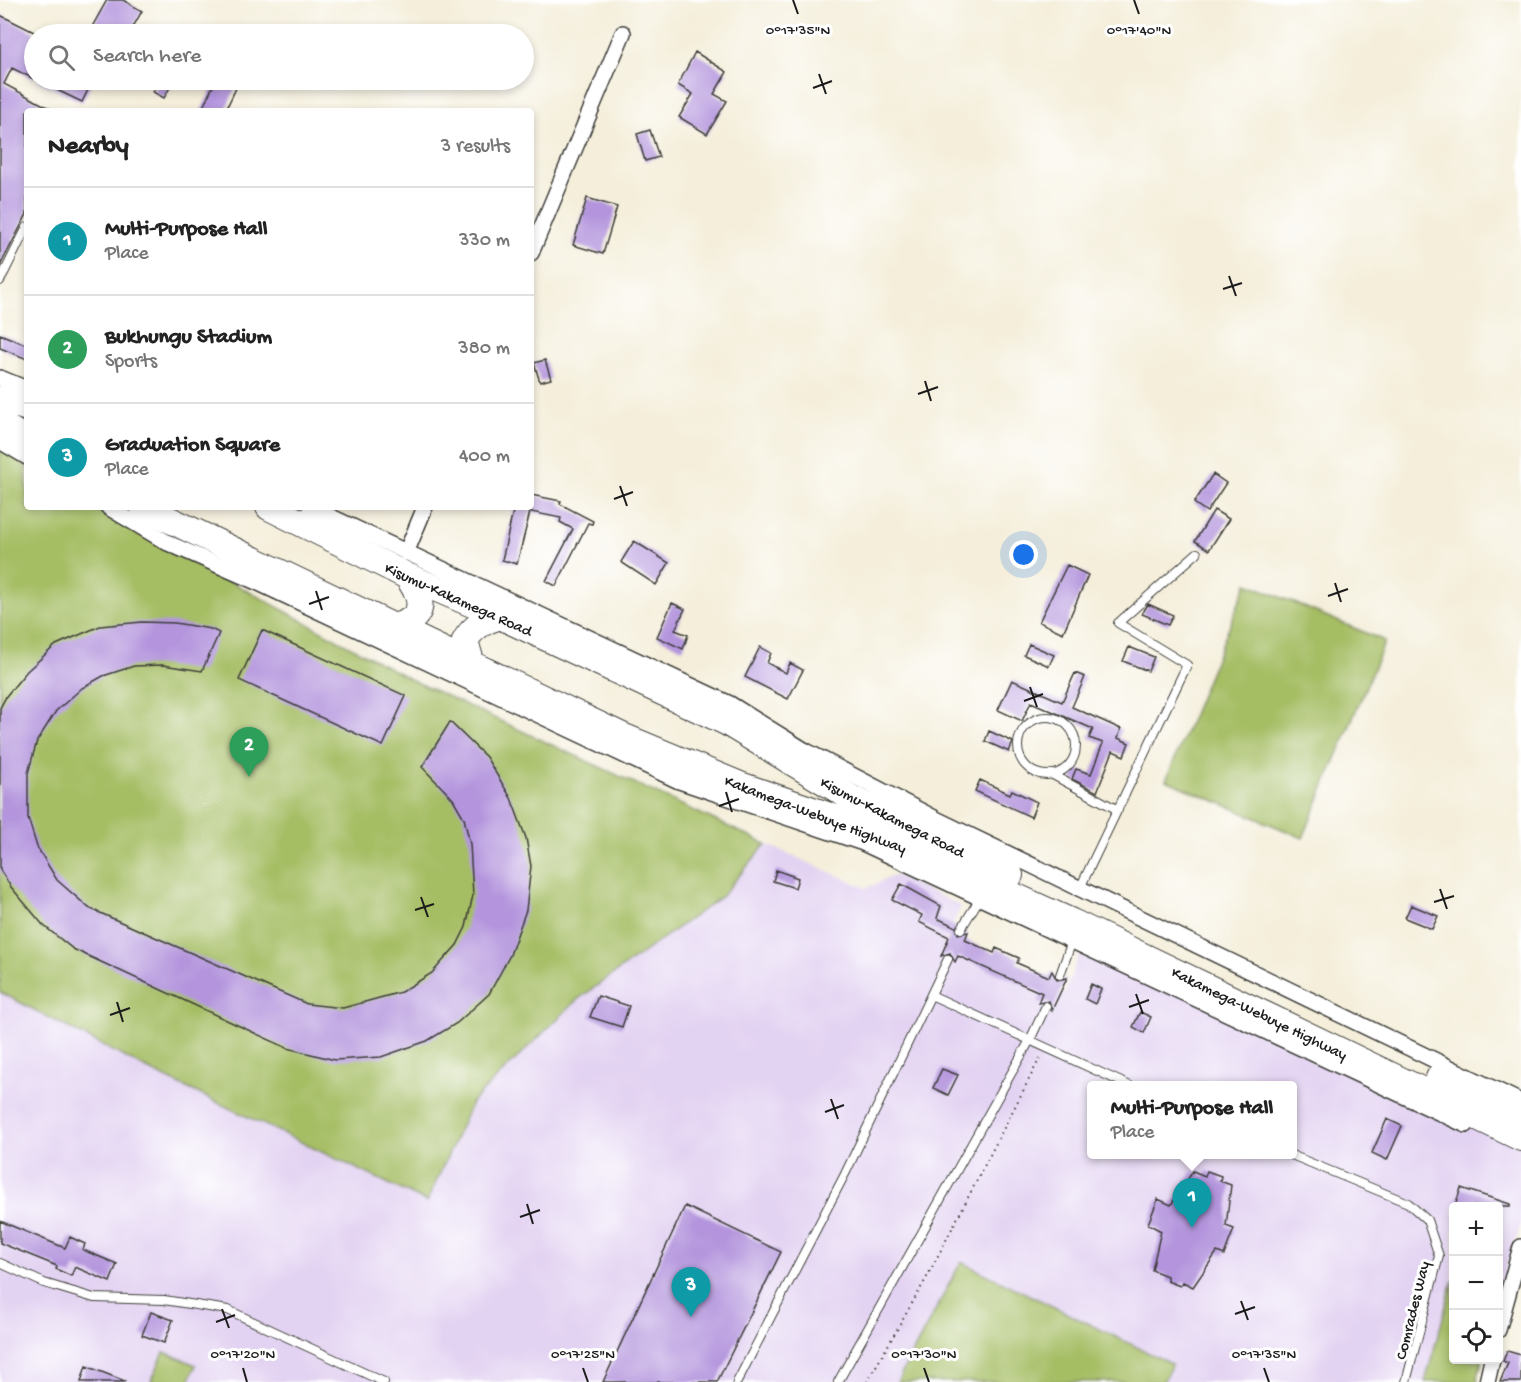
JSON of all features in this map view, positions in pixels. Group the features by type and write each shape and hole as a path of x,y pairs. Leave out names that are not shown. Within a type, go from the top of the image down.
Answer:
{"highway":[{"path":"0,399 24,407"},
{"path":"1,430 24,439"},
{"name":"Kakamega-Webuye Highway","path":"149,510 622,736 708,772 883,837 1072,922 1521,1137"},
{"name":"Kisumu-Kakamega Road","path":"276,510 407,565 500,616 726,722 853,799 1521,1118"},
{"path":"394,627 406,624 415,617 420,607 418,593 407,565"},
{"path":"472,665 465,640 470,632 483,621 500,616"}],"street":[{"path":"534,246 623,33"},
{"path":"0,378 24,388"},
{"path":"1,430 24,455"},
{"path":"113,510 168,543 272,589 678,781 863,843 1521,1150"},
{"path":"315,510 407,565 740,710 872,786 1521,1102"},
{"path":"407,565 424,510"},
{"path":"740,710 754,740"},
{"path":"708,772 727,797"},
{"path":"1503,1312 1521,1247"},
{"path":"1486,1382 1491,1364"}],"lane":[{"path":"0,281 24,233"},
{"path":"1080,888 1186,665 1118,623 1197,554"},
{"path":"1051,774 1064,770 1073,758 1075,737 1062,721 1041,718 1023,730 1019,751 1030,769 1051,774 1118,810"},
{"path":"961,929 980,898"},
{"path":"1060,975 1072,941"},
{"path":"737,1382 845,1174 948,959"},
{"path":"931,995 1119,1081"},
{"path":"838,1382 1030,1040 1046,1006"},
{"name":"Comrades Way","path":"1297,1158 1408,1203 1428,1220 1439,1256 1406,1382"},
{"path":"0,1263 44,1283 94,1298 164,1300 228,1310 384,1382"}],"path":[{"path":"867,1382 927,1279 1046,1047"}],"shaded area":[{"path":"766,844 866,888 896,875 961,906 945,942 1064,995 1082,947 1521,1142 1521,1224 1503,1278 1503,1202 1449,1202 1449,1295 1425,1382 0,1382 0,992 147,1069 427,1202 472,1102 577,1000 722,896"}],"green space":[{"path":"0,448 24,462 24,510 104,510 167,547 412,680 766,844 722,896 577,1000 472,1102 427,1202 147,1069 0,992"},
{"path":"1247,583 1385,641 1303,838 1166,780"},
{"path":"961,1262 1172,1364 1163,1382 897,1382"},
{"path":"1449,1295 1449,1364 1481,1364 1477,1382 1425,1382"},
{"path":"164,1352 196,1365 189,1382 151,1382"}],"building":[{"path":"107,0 123,0 142,11 135,24 94,24"},
{"path":"0,15 24,27 24,74 12,68 4,84 49,108 24,108 24,220 0,266"},
{"path":"695,52 727,72 714,94 727,101 707,134 679,117 693,94 678,85"},
{"path":"57,90 88,90 82,102"},
{"path":"154,90 168,90 164,98 153,92"},
{"path":"211,90 235,90 226,108 202,108"},
{"path":"650,130 659,157 645,161 637,134"},
{"path":"587,198 617,207 603,254 573,245"},
{"path":"0,334 24,344 24,358 0,348"},
{"path":"545,360 551,379 540,382 534,363"},
{"path":"1213,474 1226,483 1207,512 1194,503"},
{"path":"534,496 561,501 560,504 593,521 592,524 588,523 556,586 546,581 573,529 560,522 561,518 531,512 534,510"},
{"path":"513,510 530,510 517,564 502,560"},
{"path":"1214,510 1229,519 1209,550 1195,541"},
{"path":"634,541 669,563 656,585 621,562"},
{"path":"1067,565 1088,575 1063,633 1039,622"},
{"path":"672,603 685,609 675,630 688,635 683,649 657,637"},
{"path":"1148,604 1173,615 1168,625 1142,614"},
{"path":"142,622 175,623 211,629 219,633 202,671 163,665 134,666 103,676 82,688 56,711 37,741 28,773 28,818 37,847 57,880 89,908 307,1004 343,1008 401,992 432,973 457,945 466,927 473,895 470,844 464,818 453,799 422,767 450,722 486,757 511,798 526,838 531,866 526,910 510,955 489,994 457,1023 427,1041 381,1057 335,1060 287,1048 73,949 43,925 11,887 0,870 0,708 7,695 27,671 56,645 100,626"},
{"path":"262,630 406,696 383,746 239,680"},
{"path":"1029,644 1054,655 1049,666 1024,655"},
{"path":"760,647 771,653 767,663 786,673 790,663 803,670 788,699 745,677"},
{"path":"1129,647 1154,657 1148,671 1123,661"},
{"path":"1075,673 1085,677 1072,707 1121,729 1118,738 1129,743 1124,756 1113,751 1097,792 1072,779 1076,769 1091,774 1103,743 1089,738 1093,729 1031,702 1022,721 998,710 1012,680 1062,702"},
{"path":"989,731 1013,742 1009,752 985,741"},
{"path":"980,780 1010,794 1012,790 1037,802 1031,817 975,791"},
{"path":"776,870 798,878 795,888 773,881"},
{"path":"901,884 941,906 937,918 956,927 958,934 968,932 965,940 994,953 996,948 1019,958 1017,963 1049,977 1052,971 1057,980 1067,978 1052,1010 1049,1001 1038,1003 1042,993 958,956 955,962 950,953 941,956 949,937 919,922 922,915 892,900"},
{"path":"1411,905 1438,916 1432,929 1405,918"},
{"path":"1091,984 1101,989 1095,1004 1085,999"},
{"path":"598,996 629,1006 622,1027 590,1017"},
{"path":"1140,1012 1151,1017 1144,1033 1133,1027"},
{"path":"942,1069 958,1075 948,1095 933,1088"},
{"path":"1387,1119 1402,1126 1387,1160 1372,1153"},
{"path":"1193,1171 1205,1176 1207,1171 1221,1176 1220,1181 1231,1185 1226,1226 1234,1229 1224,1255 1217,1252 1193,1287 1183,1282 1180,1286 1167,1281 1167,1276 1152,1270 1161,1231 1148,1224 1158,1199 1171,1205"},
{"path":"1461,1188 1510,1204 1510,1206 1503,1206 1503,1202 1456,1202"},
{"path":"685,1206 781,1252 717,1382 603,1382"},
{"path":"0,1221 65,1248 70,1237 85,1244 83,1250 117,1264 110,1282 75,1267 71,1276 56,1269 57,1266 0,1243"},
{"path":"151,1312 173,1320 164,1343 142,1335"},
{"path":"1507,1351 1521,1355 1521,1382 1500,1382 1508,1363 1503,1361"},
{"path":"86,1366 125,1381 81,1382"}],"place":[{"name":"Bukhungu Stadium","path":"249,777"},
{"name":"Multi-Purpose Hall","path":"1192,1228"},
{"name":"Graduation Square","path":"691,1317"}]}
